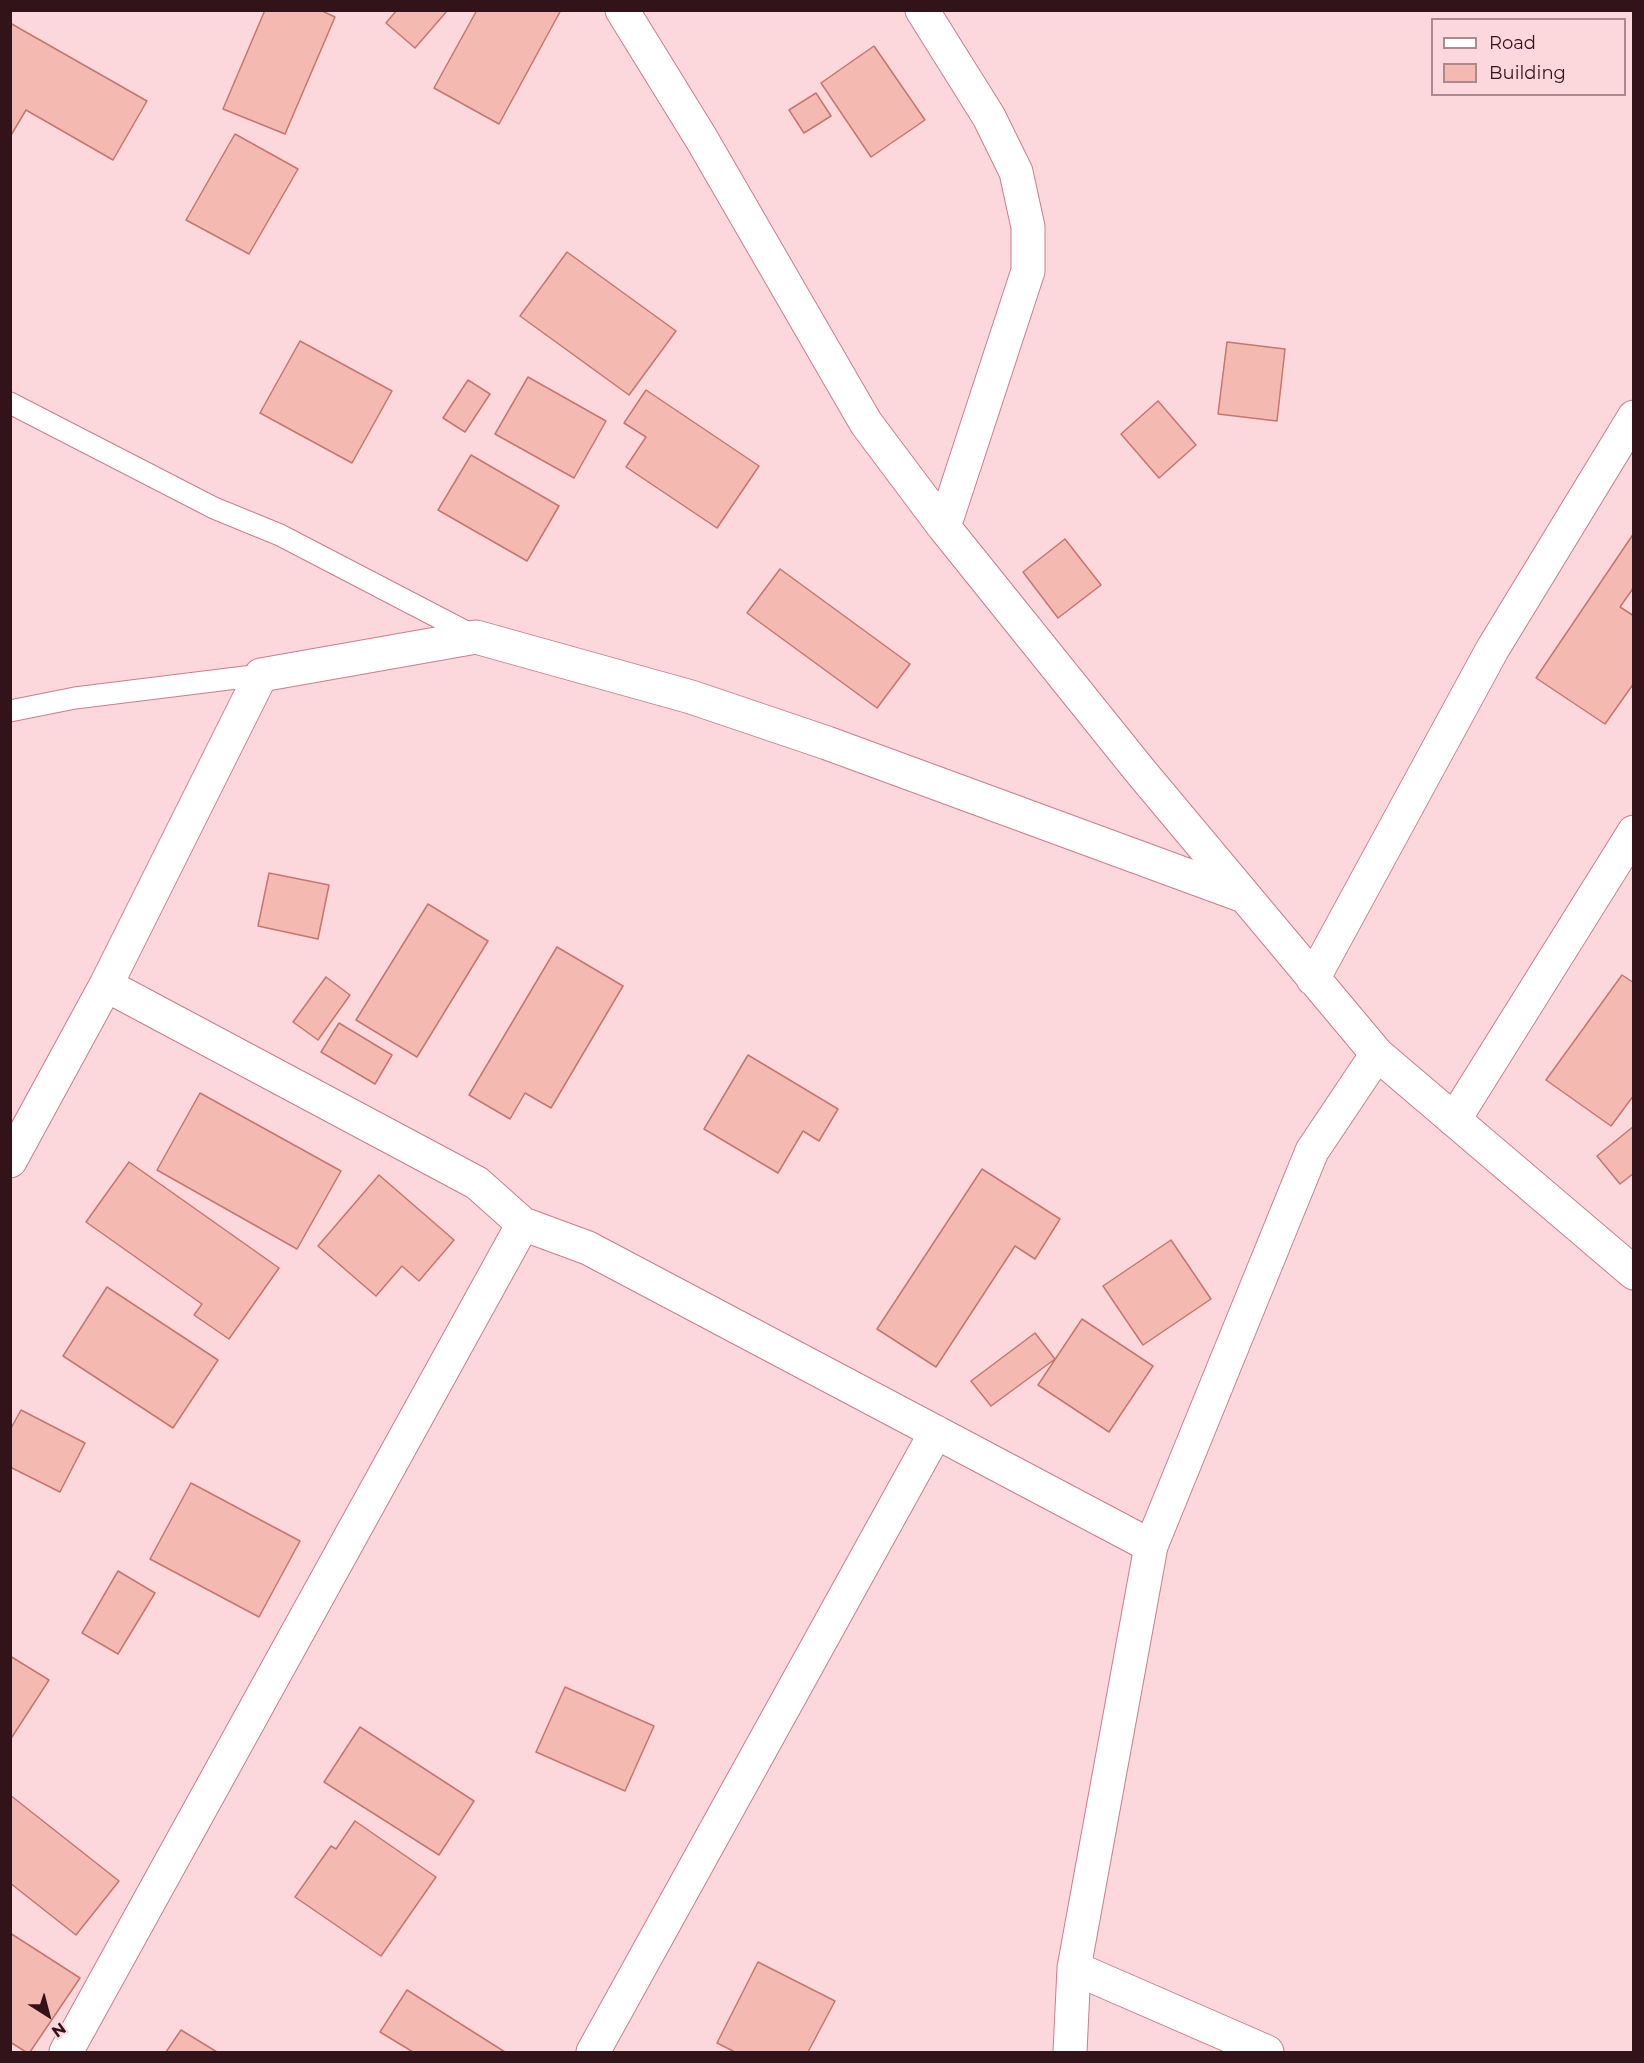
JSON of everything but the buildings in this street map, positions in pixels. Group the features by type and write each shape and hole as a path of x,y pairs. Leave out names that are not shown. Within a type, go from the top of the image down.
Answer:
{"street":[{"path":"622,10 701,138 866,423 944,527 1243,896 1377,1054 1634,1273"},
{"path":"922,10 989,117 1016,172 1028,227 1029,271 944,527"},
{"path":"1313,979 1492,650 1634,417"},
{"path":"10,1161 106,985 261,675 476,637 691,698 827,743 1243,896"},
{"path":"1454,1120 1634,832"},
{"path":"106,985 477,1183 523,1224 588,1248 1151,1545"},
{"path":"1070,2052 1074,1968 1151,1545 1312,1151 1377,1054"},
{"path":"66,2052 523,1224"},
{"path":"593,2052 936,1432"},
{"path":"1074,1968 1267,2052"}],"lane":[{"path":"10,404 214,508 280,535 476,637"},
{"path":"10,711 75,698 261,675"}]}
